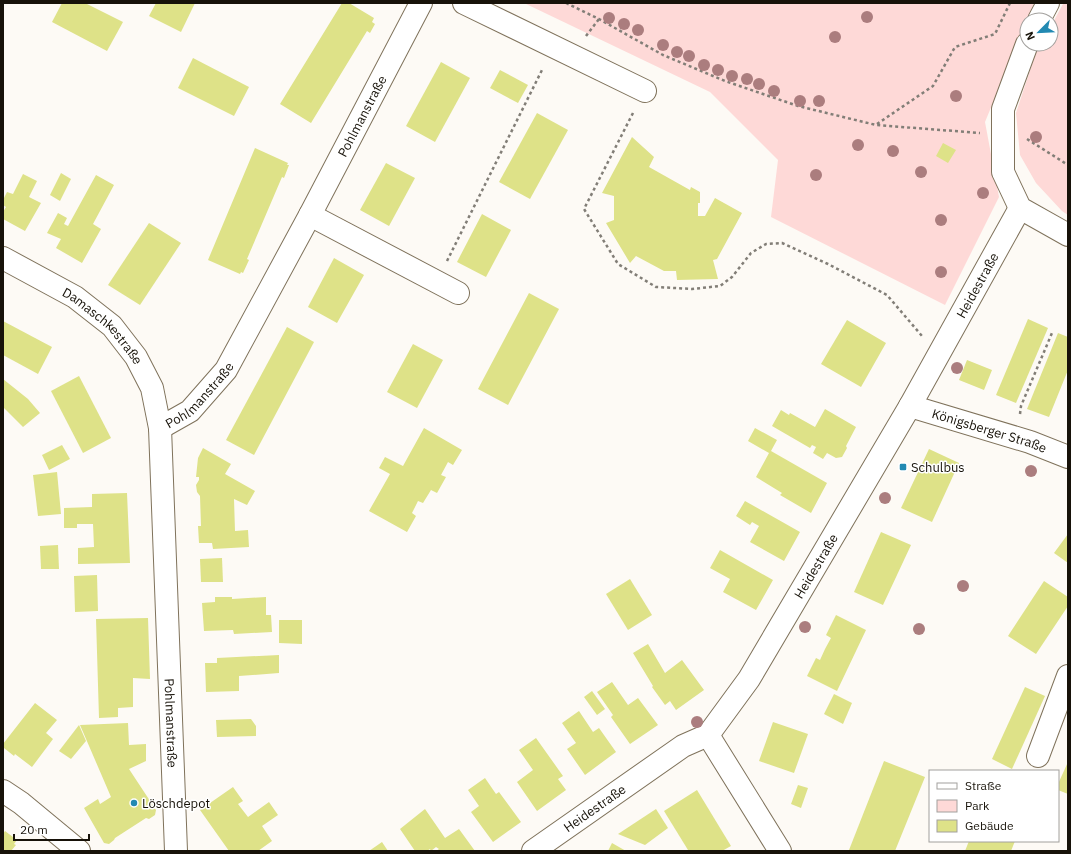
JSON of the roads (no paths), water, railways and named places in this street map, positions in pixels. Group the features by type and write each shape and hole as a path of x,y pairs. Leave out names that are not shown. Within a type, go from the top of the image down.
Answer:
{"street":[{"name":"Pohlmanstraße","path":"176,851 160,428 190,410 226,370 310,215 421,3"},
{"path":"464,3 645,91"},
{"path":"1043,12 1048,3"},
{"path":"1024,52 1003,109 1003,172 1020,208 1068,236"},
{"name":"Heidestraße","path":"533,851 683,746 708,734 750,679 910,406 1020,208"},
{"path":"310,215 458,293"},
{"name":"Damaschkestraße","path":"3,258 74,297 112,326 136,356 152,388 160,428"},
{"name":"Königsberger Straße","path":"910,406 1030,442 1068,457"},
{"path":"1038,756 1068,676"},
{"path":"708,734 780,851"},
{"path":"3,791 21,803 79,851"}],"place":[{"name":"Schulbus","path":"903,467"},
{"name":"Löschdepot","path":"134,803"}]}
